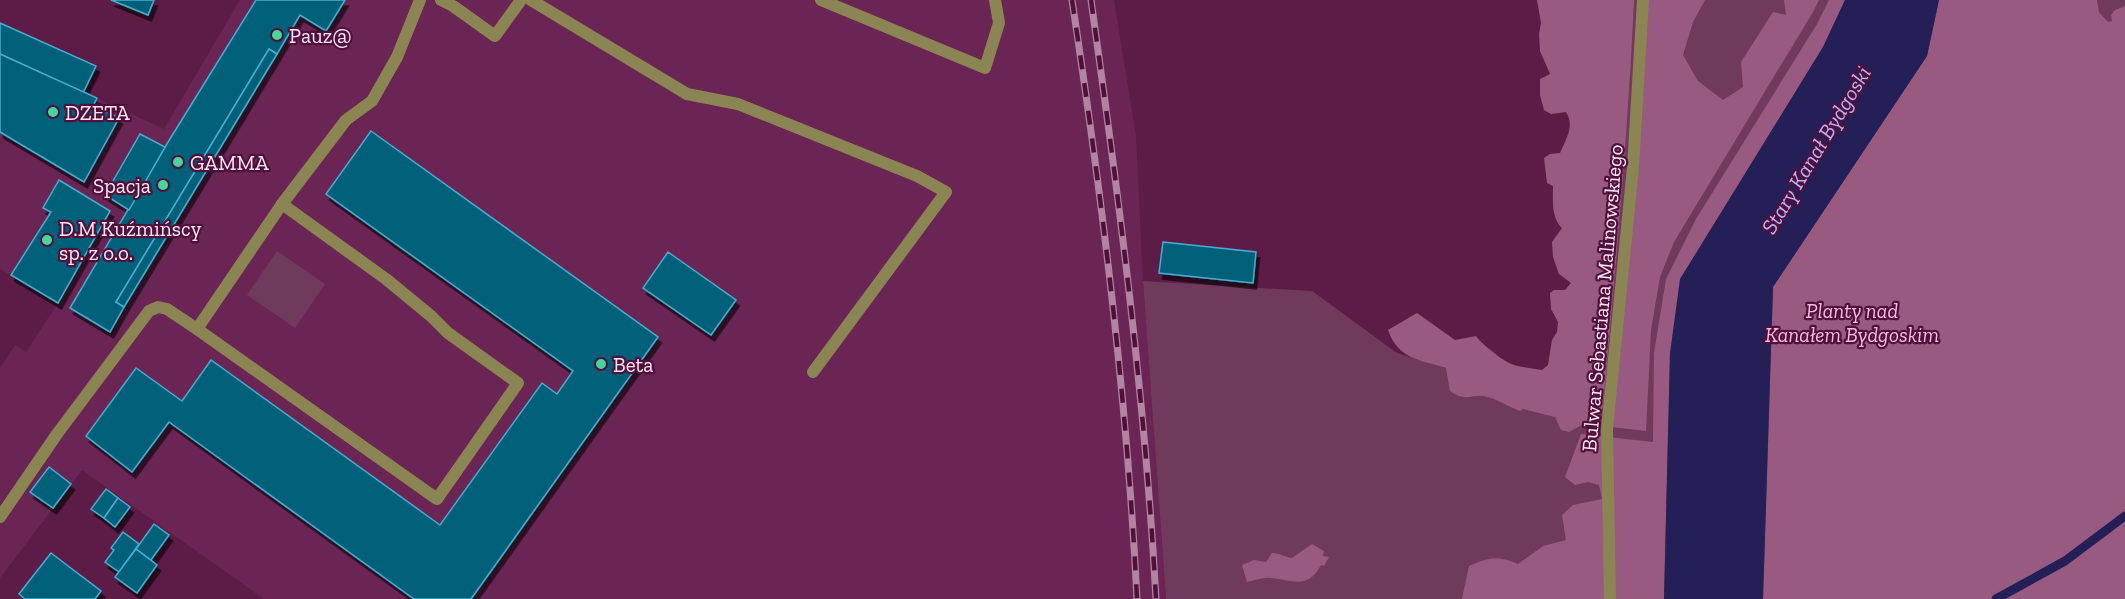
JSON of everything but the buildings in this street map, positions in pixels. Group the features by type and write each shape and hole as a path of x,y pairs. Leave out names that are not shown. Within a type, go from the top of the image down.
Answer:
{"street":[{"path":"197,329 282,204 346,120 372,101 397,57 420,0"},
{"path":"441,0 495,36 521,0"},
{"path":"531,0 687,94 738,104 917,176 946,192 813,372"},
{"path":"821,0 985,68 999,23 994,0"},
{"name":"Bulwar Sebastiana Malinowskiego","path":"1610,599 1607,429 1633,167 1643,0"},
{"path":"0,517 57,434 149,311 158,307 168,309 437,499 518,383 448,333 431,315 386,279 282,204"}],"shaded area":[{"path":"240,0 1114,0 1136,136 1143,281 1166,599 264,599 82,470 0,578 0,368 15,345 26,352 58,303 0,269 0,54 164,129"}],"green space":[{"path":"1537,0 1634,0 1625,153 1603,407 1597,417 1569,432 1561,430 1555,417 1523,409 1520,411 1488,397 1456,395 1450,391 1446,368 1404,353 1392,340 1388,330 1417,313 1455,340 1476,336 1493,352 1511,364 1542,370 1548,365 1558,322 1551,309 1550,293 1554,290 1565,290 1571,283 1559,274 1553,257 1552,242 1562,228 1554,214 1553,186 1547,183 1544,158 1550,154 1560,153 1569,132 1570,122 1566,112 1551,114 1544,110 1540,95 1540,79 1550,74 1540,51 1541,23"},
{"name":"Planty nad Kanałem Bydgoskim","path":"1588,0 2125,0 2125,599 1166,599 1143,281 1312,291 1397,353 1577,409"},
{"path":"1643,0 1705,0 1693,22 1683,55 1698,81 1723,100 1743,87 1741,62 1773,12 1786,15 1784,0 1819,0 1674,242 1660,277 1651,330 1646,431 1611,427"},
{"path":"1829,0 1845,0 1823,47 1758,153 1670,353 1664,599 1462,599 1469,566 1494,559 1518,564 1543,546 1566,540 1562,515 1573,505 1602,499 1599,485 1588,482 1575,485 1565,477 1581,434 1653,442 1654,353 1666,279 1696,219 1817,24"},
{"path":"1939,0 2097,0 2099,12 2108,22 2112,21 2111,15 2115,10 2125,6 2125,599 1763,599 1773,287 1927,56"},
{"path":"277,251 325,284 295,328 247,295"},
{"path":"1312,544 1324,551 1323,556 1329,557 1324,566 1321,565 1311,578 1299,582 1268,578 1247,582 1242,565 1254,560 1266,562 1272,553 1292,558"}],"water":[{"name":"Stary Kanał Bydgoski","path":"1845,0 1939,0 1927,56 1773,287 1763,599 1664,599 1670,353 1680,279 1823,47"}],"waterway":[{"path":"1996,599 2065,561 2125,516"}],"railway":[{"path":"1072,0 1112,298 1127,448 1137,599"},
{"path":"1091,0 1130,299 1145,449 1156,599"}],"place":[{"name":"Pauz@","path":"277,35"},
{"name":"DZETA","path":"53,112"},
{"name":"GAMMA","path":"178,162"},
{"name":"Spacja","path":"163,185"},
{"name":"D.M Kuźmińscy sp. z o.o.","path":"47,240"},
{"name":"Beta","path":"601,364"}]}
